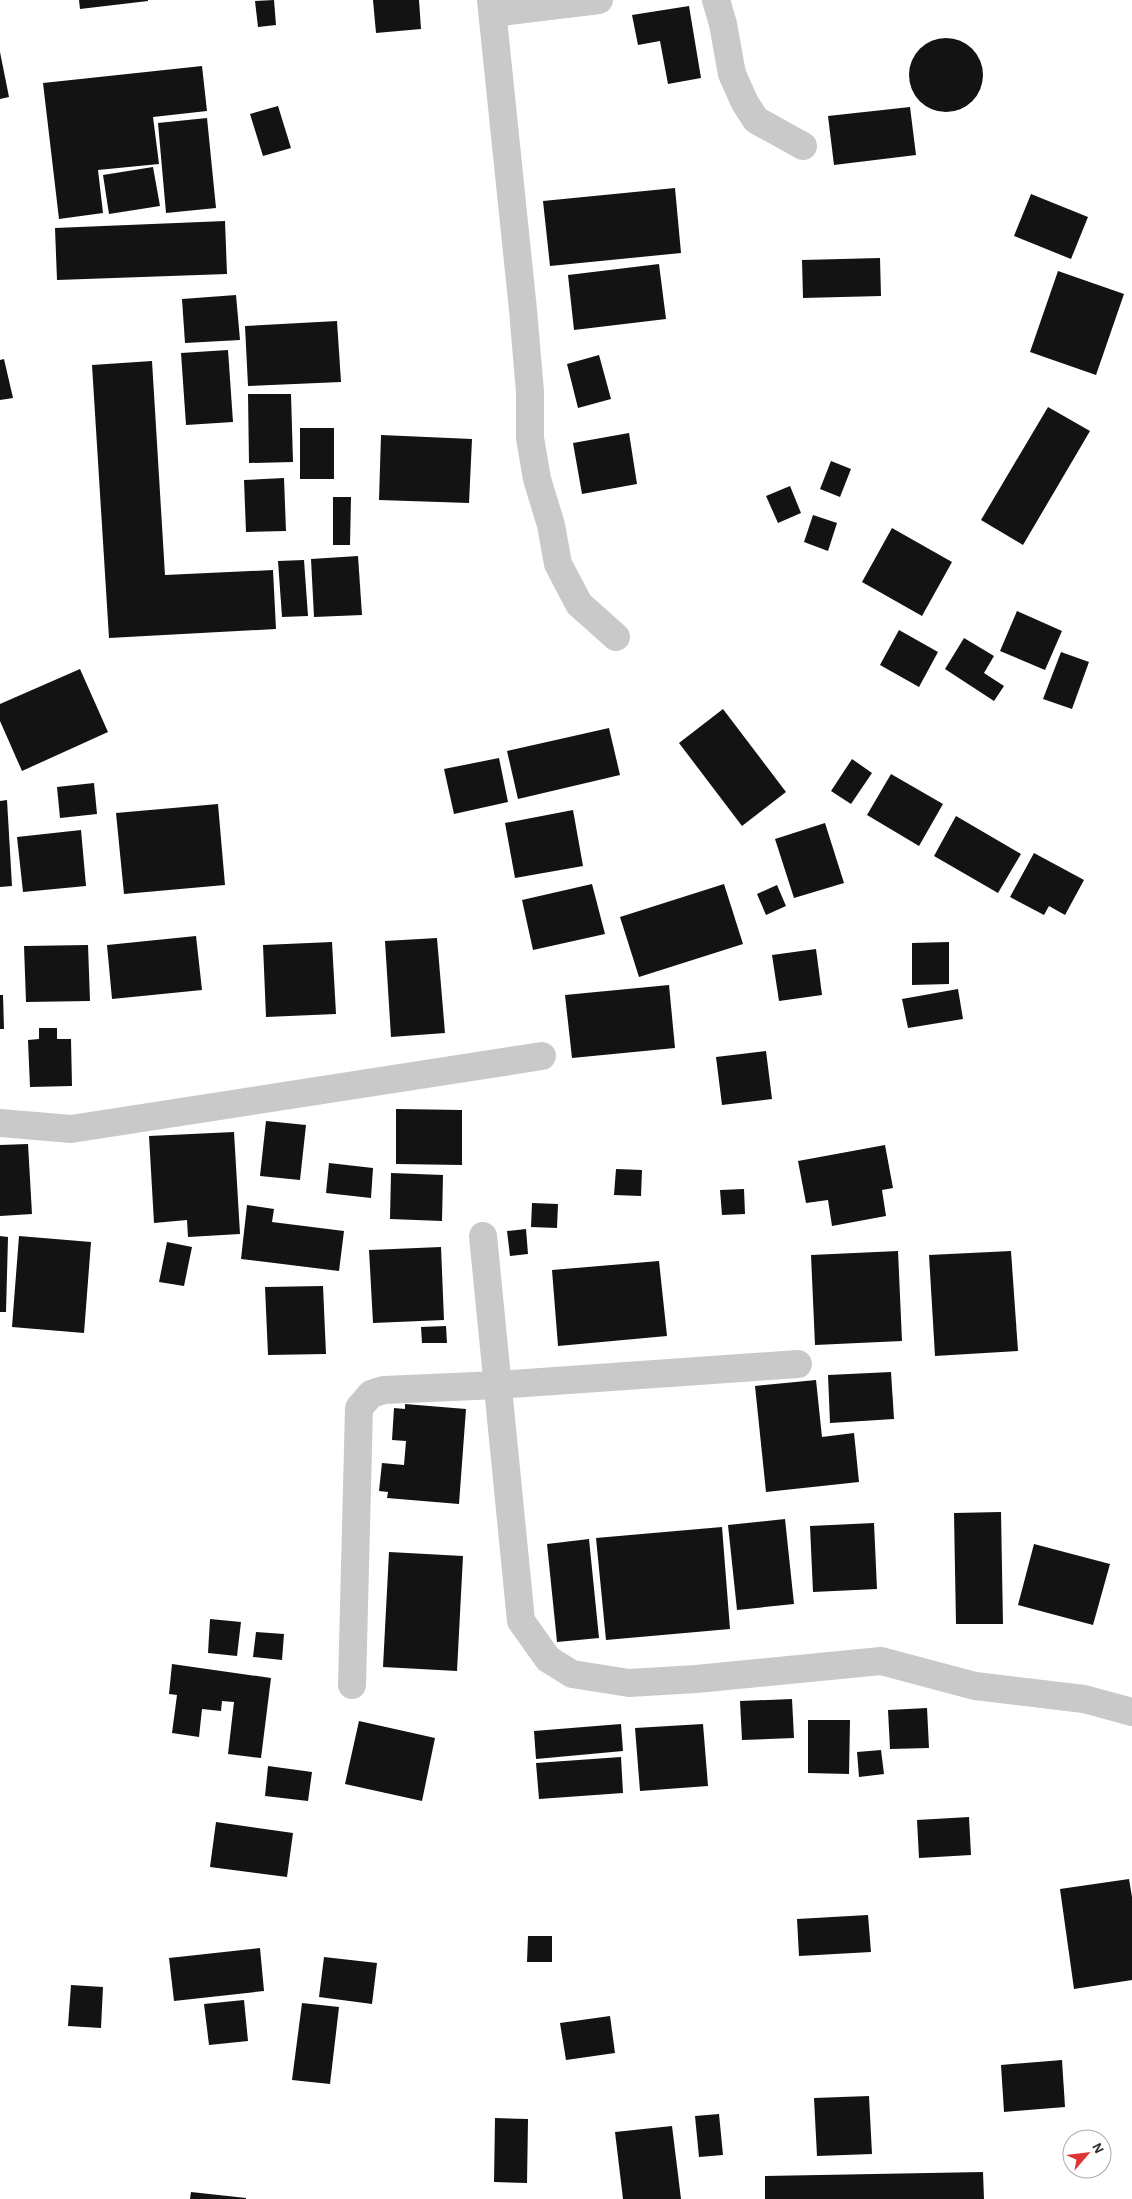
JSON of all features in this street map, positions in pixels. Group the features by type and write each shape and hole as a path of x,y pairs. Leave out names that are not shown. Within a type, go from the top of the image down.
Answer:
{"street":[{"path":"599,0 492,7 523,310 530,392 530,438 537,479 552,524 558,564 578,604 616,637"},
{"path":"716,0 723,24 732,74 745,103 756,120 804,146"},
{"path":"0,1123 71,1129 542,1056"},
{"path":"483,1236 521,1621 548,1659 572,1674 629,1683 696,1679 881,1661 975,1686 1084,1699 1132,1712"},
{"path":"352,1685 359,1408 371,1394 384,1390 498,1385 798,1364"}],"building":[{"path":"79,0 148,0 148,1 80,9"},
{"path":"274,0 276,25 258,27 255,1"},
{"path":"373,0 419,0 421,29 376,33"},
{"path":"689,6 701,78 668,84 660,41 638,45 632,15"},
{"path":"946,38 960,41 972,49 980,61 983,75 980,89 972,101 960,109 946,112 932,109 920,101 912,89 909,75 912,61 920,49 932,41"},
{"path":"0,52 9,97 0,99"},
{"path":"202,66 207,111 153,117 159,164 98,170 103,213 59,219 43,83"},
{"path":"278,106 291,148 263,156 250,114"},
{"path":"910,107 916,155 834,165 828,116"},
{"path":"207,118 216,208 166,213 158,123"},
{"path":"153,167 160,206 109,214 103,175"},
{"path":"675,188 681,253 550,266 543,201"},
{"path":"1031,194 1088,217 1071,259 1014,236"},
{"path":"225,221 227,274 57,280 55,228"},
{"path":"880,258 881,296 803,298 802,260"},
{"path":"659,264 666,319 574,330 568,275"},
{"path":"1058,271 1124,294 1096,375 1030,352"},
{"path":"236,295 240,340 185,343 182,299"},
{"path":"337,321 341,382 248,386 245,326"},
{"path":"228,350 233,422 186,425 181,353"},
{"path":"599,355 611,399 578,408 567,364"},
{"path":"4,359 13,398 0,400 0,360"},
{"path":"152,361 165,575 273,570 276,629 109,638 92,365"},
{"path":"248,394 291,394 293,462 249,463"},
{"path":"1048,407 1090,431 1023,545 981,520"},
{"path":"300,428 334,428 334,479 300,479"},
{"path":"629,433 637,484 582,494 573,443"},
{"path":"381,435 472,439 469,503 379,500"},
{"path":"831,461 851,469 840,497 820,489"},
{"path":"284,478 286,531 246,532 244,480"},
{"path":"790,486 801,513 778,523 766,496"},
{"path":"333,497 351,497 350,545 333,545"},
{"path":"813,515 837,523 828,551 804,542"},
{"path":"892,528 952,562 922,616 862,582"},
{"path":"358,556 362,615 314,617 311,559"},
{"path":"304,560 308,616 282,617 278,561"},
{"path":"1017,611 1062,631 1045,670 1000,651"},
{"path":"899,630 938,652 919,687 880,665"},
{"path":"964,638 994,656 984,673 1004,686 994,701 945,669"},
{"path":"1061,652 1089,662 1072,709 1043,699"},
{"path":"80,669 108,732 22,771 0,721 0,704"},
{"path":"723,709 786,792 742,826 679,743"},
{"path":"609,728 620,775 518,799 507,751"},
{"path":"499,758 508,802 454,814 444,769"},
{"path":"852,759 872,773 851,804 831,791"},
{"path":"891,774 943,804 919,846 867,815"},
{"path":"94,783 97,814 60,818 57,787"},
{"path":"7,800 12,886 0,887 0,801"},
{"path":"218,804 225,885 124,894 116,813"},
{"path":"573,810 583,866 515,878 505,823"},
{"path":"956,816 1021,854 998,893 934,856"},
{"path":"825,823 844,883 794,898 775,839"},
{"path":"81,830 86,886 23,892 17,837"},
{"path":"1034,853 1084,880 1065,915 1049,906 1044,915 1010,897"},
{"path":"592,884 605,934 533,950 522,900"},
{"path":"724,884 743,944 639,977 620,917"},
{"path":"777,885 786,906 766,915 757,894"},
{"path":"196,936 202,990 112,999 107,945"},
{"path":"437,938 445,1033 391,1037 385,941"},
{"path":"332,942 336,1014 266,1017 263,945"},
{"path":"949,942 949,984 912,985 912,943"},
{"path":"88,945 90,1001 26,1002 24,946"},
{"path":"816,949 822,995 779,1001 772,955"},
{"path":"669,985 675,1048 572,1058 565,995"},
{"path":"958,989 963,1019 908,1028 902,999"},
{"path":"0,995 3,995 4,1029 0,1029"},
{"path":"39,1028 57,1028 57,1039 71,1039 72,1086 30,1087 28,1040 39,1039"},
{"path":"766,1051 772,1099 722,1105 716,1057"},
{"path":"396,1109 462,1110 462,1165 396,1164"},
{"path":"266,1121 306,1125 300,1180 260,1176"},
{"path":"234,1132 240,1234 188,1237 187,1220 154,1223 149,1136"},
{"path":"28,1144 32,1214 0,1216 0,1145"},
{"path":"885,1145 893,1188 882,1190 886,1216 832,1226 828,1200 806,1203 798,1161"},
{"path":"329,1163 373,1168 371,1198 326,1193"},
{"path":"616,1169 642,1170 641,1196 614,1195"},
{"path":"391,1173 443,1175 442,1221 390,1219"},
{"path":"744,1189 745,1214 722,1215 720,1190"},
{"path":"532,1203 558,1204 557,1228 531,1227"},
{"path":"247,1205 274,1209 272,1222 344,1231 339,1271 241,1259"},
{"path":"526,1229 528,1254 510,1256 507,1231"},
{"path":"0,1236 8,1237 6,1312 0,1312"},
{"path":"19,1236 91,1242 84,1333 12,1327"},
{"path":"167,1242 192,1247 184,1286 159,1282"},
{"path":"441,1247 444,1320 373,1323 369,1250"},
{"path":"898,1251 902,1341 815,1345 811,1255"},
{"path":"1011,1251 1018,1351 935,1356 929,1255"},
{"path":"659,1261 667,1336 558,1346 552,1270"},
{"path":"323,1286 326,1354 268,1355 265,1287"},
{"path":"446,1326 447,1343 422,1343 421,1327"},
{"path":"891,1372 894,1419 830,1423 828,1375"},
{"path":"816,1380 822,1437 854,1433 859,1482 766,1492 755,1386"},
{"path":"405,1404 466,1409 459,1504 387,1498 388,1492 379,1491 382,1463 404,1465 406,1441 392,1440 394,1408 405,1409"},
{"path":"1001,1512 1003,1624 956,1624 954,1513"},
{"path":"785,1519 794,1604 737,1610 728,1525"},
{"path":"874,1523 877,1589 813,1592 810,1526"},
{"path":"722,1527 730,1629 606,1640 596,1538"},
{"path":"589,1539 599,1638 557,1642 547,1544"},
{"path":"1034,1544 1110,1564 1093,1625 1018,1605"},
{"path":"389,1552 463,1556 457,1671 383,1667"},
{"path":"210,1619 241,1622 237,1656 208,1653"},
{"path":"256,1632 284,1634 282,1660 253,1657"},
{"path":"172,1664 271,1678 261,1758 228,1754 234,1702 222,1701 221,1711 202,1709 199,1737 172,1733 177,1695 169,1694"},
{"path":"792,1699 794,1738 742,1740 740,1701"},
{"path":"927,1708 929,1748 890,1749 888,1710"},
{"path":"808,1720 850,1720 849,1774 808,1773"},
{"path":"359,1721 435,1738 422,1801 345,1784"},
{"path":"621,1724 623,1751 536,1759 534,1731"},
{"path":"703,1724 708,1786 640,1791 635,1728"},
{"path":"881,1750 884,1774 859,1777 857,1752"},
{"path":"621,1757 623,1793 539,1799 536,1763"},
{"path":"268,1766 312,1772 308,1801 265,1796"},
{"path":"969,1817 971,1855 919,1858 917,1820"},
{"path":"216,1822 293,1833 287,1877 210,1867"},
{"path":"1129,1879 1132,1897 1132,1980 1074,1989 1060,1889"},
{"path":"868,1915 871,1952 799,1956 797,1919"},
{"path":"528,1936 552,1936 552,1962 527,1962"},
{"path":"260,1948 264,1991 174,2001 169,1958"},
{"path":"324,1957 377,1963 372,2004 319,1997"},
{"path":"71,1985 103,1987 101,2028 68,2026"},
{"path":"244,2000 248,2041 209,2045 204,2004"},
{"path":"302,2003 339,2007 330,2084 292,2080"},
{"path":"610,2016 615,2053 566,2060 560,2023"},
{"path":"1062,2060 1065,2107 1004,2112 1001,2065"},
{"path":"869,2096 872,2154 817,2156 814,2098"},
{"path":"719,2114 723,2155 699,2157 695,2116"},
{"path":"495,2118 528,2119 527,2183 494,2182"},
{"path":"672,2126 681,2199 623,2199 615,2132"},
{"path":"983,2172 984,2199 765,2199 765,2176"},
{"path":"191,2192 246,2198 246,2199 190,2199"}]}
